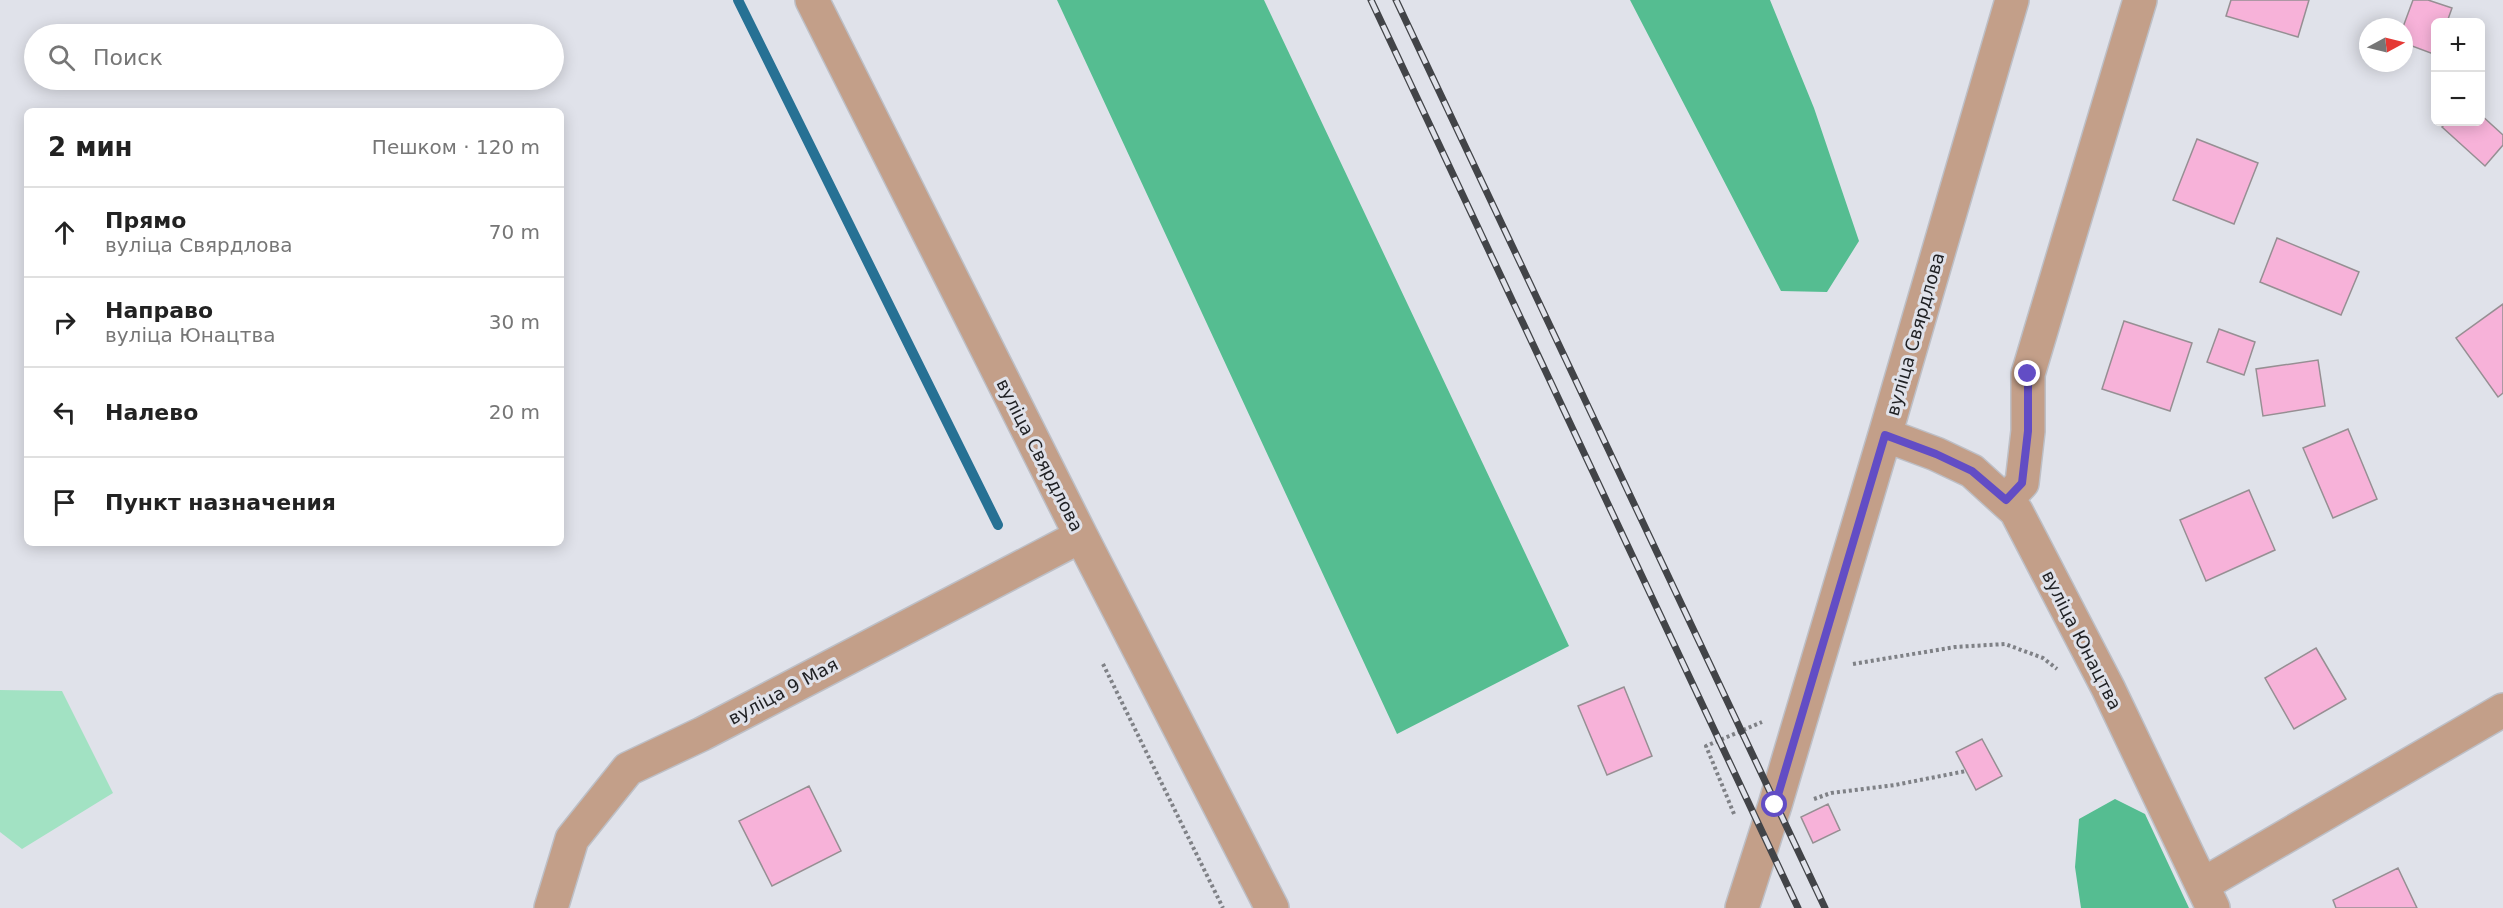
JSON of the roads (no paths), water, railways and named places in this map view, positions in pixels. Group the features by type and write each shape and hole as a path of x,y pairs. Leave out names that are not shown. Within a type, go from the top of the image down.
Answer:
{"street":[{"name":"вуліца Свярдлова","path":"812,0 1081,536 1272,908"},
{"name":"вуліца Свярдлова","path":"1742,908 1775,805 2012,0"},
{"path":"2006,500 2022,483 2028,431 2028,374 2140,0"},
{"name":"вуліца Юнацтва","path":"1885,435 1936,454 1972,471 2016,511 2108,688 2207,896"},
{"name":"вуліца 9 Мая","path":"551,908 572,839 628,769 702,734 1081,536"},
{"path":"2207,896 2503,710"}],"waterway":[{"path":"738,0 998,525"}],"railway":[{"path":"1371,0 1798,908"},
{"path":"1396,0 1825,908"}]}
